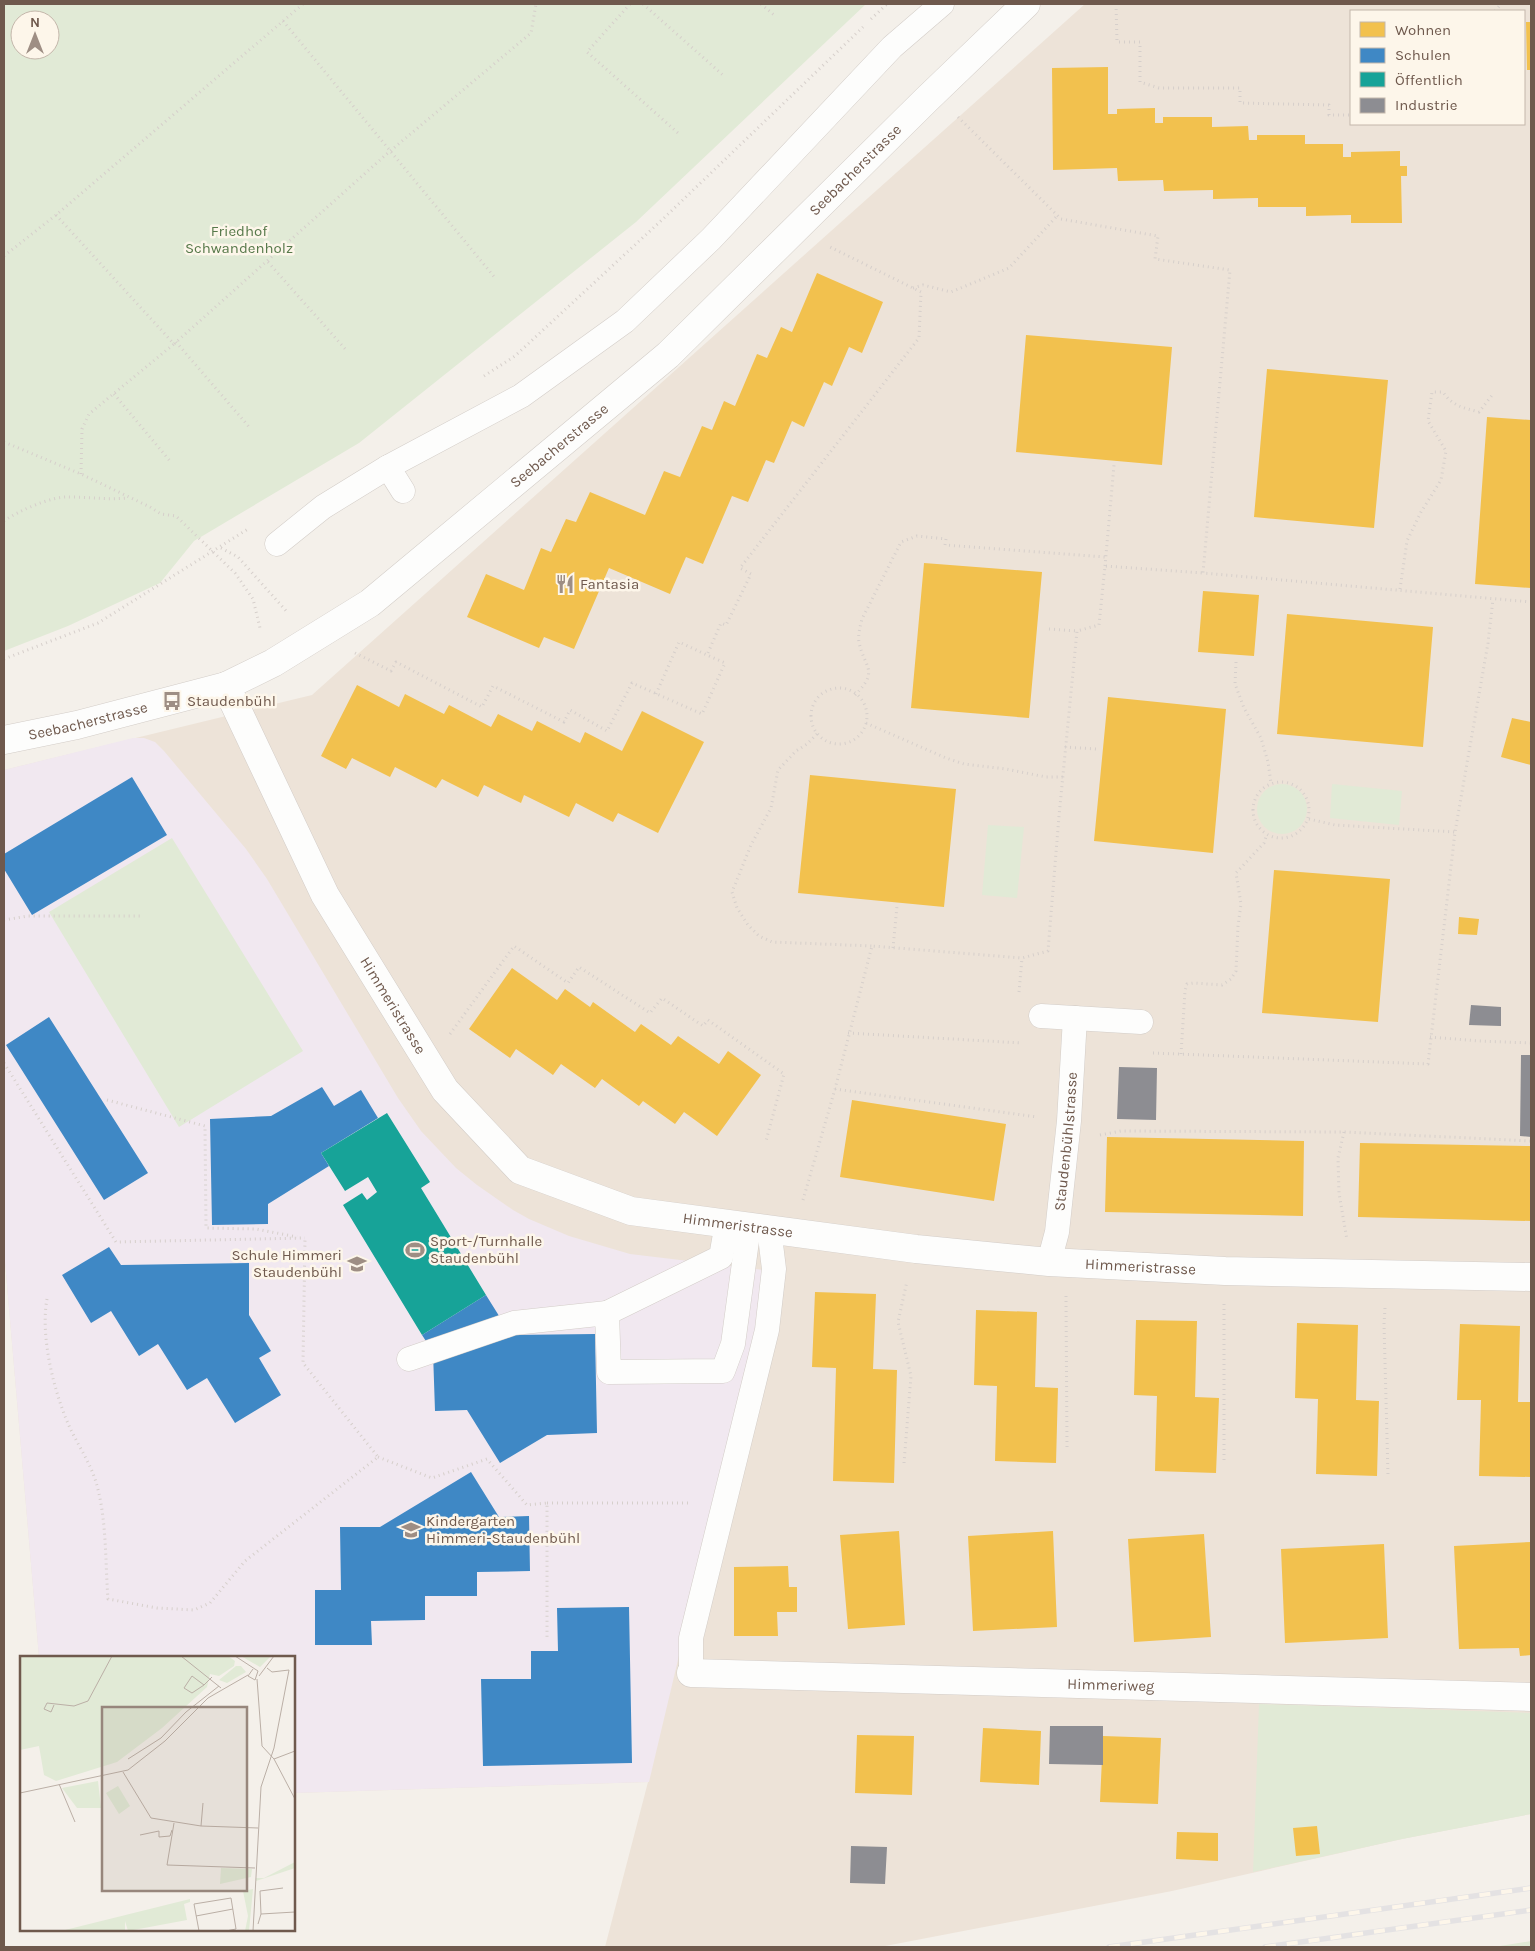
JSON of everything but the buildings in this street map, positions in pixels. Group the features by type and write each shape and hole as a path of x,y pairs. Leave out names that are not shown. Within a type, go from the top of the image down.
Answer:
{"street":[{"name":"Seebacherstrasse","path":"4,740 77,725 226,686 273,663 370,603 668,355 919,106 1026,4"},
{"name":"Himmeristrasse","path":"226,686 325,895 445,1090 520,1170 630,1211 916,1249 1049,1262 1225,1271 1531,1277"},
{"name":"Himmeriweg","path":"691,1673 1531,1697"}],"lane":[{"path":"277,544 323,507 388,467 521,396 625,321 711,239 892,47 942,4"},
{"path":"388,467 403,491"},
{"path":"1041,1016 1142,1022"},
{"name":"Staudenbühlstrasse","path":"1049,1262 1058,1232 1069,1121 1075,1018"},
{"path":"607,1313 608,1372 722,1370 733,1344 748,1226"},
{"path":"409,1360 514,1322 607,1313 721,1257 748,1226"},
{"path":"691,1673 691,1638 767,1330 774,1269 748,1226"}],"path":[{"path":"4,256 56,215 303,4"},
{"path":"81,474 82,429 89,414 175,343 268,262 389,152 531,34 536,4"},
{"path":"630,4 587,52 678,133"},
{"path":"643,4 724,76"},
{"path":"761,4 774,15"},
{"path":"483,377 515,356 537,337 887,4"},
{"path":"1116,4 1117,42 1140,42 1140,82 1159,88 1240,88 1240,103 1328,105 1329,114 1350,114"},
{"path":"283,21 389,152 496,279"},
{"path":"952,111 1061,219 1158,236 1155,259 1230,270 1203,573"},
{"path":"56,215 175,343 250,428"},
{"path":"913,288 923,285 951,292 1009,268 1058,216"},
{"path":"707,655 721,623 726,626 751,574 740,568 919,338 922,292 822,243"},
{"path":"268,262 347,351"},
{"path":"1400,589 1407,541 1420,512 1441,480 1446,451 1428,421 1432,392 1442,392 1448,400 1457,406 1479,412 1493,394"},
{"path":"114,394 170,462"},
{"path":"4,442 81,474 161,514 176,516 235,573 253,599 260,628"},
{"path":"1049,629 1077,631 1099,625 1114,465"},
{"path":"4,520 14,514 67,496 108,499 128,498"},
{"path":"4,659 98,623 221,548 249,528"},
{"path":"856,695 868,677 869,666 859,643 858,631 862,619 901,542 917,536 946,539 945,545 1105,557"},
{"path":"221,548 238,557 291,617 319,635"},
{"path":"1104,566 1400,589 1531,602"},
{"path":"1162,1054 1428,1064 1455,832 1488,643 1493,599"},
{"path":"817,734 808,744 796,751 778,770 771,808 751,845 732,892 737,908 748,925 759,936 772,942 872,946 1022,958 1048,951 1077,631"},
{"path":"350,651 391,671 396,662 482,706 493,686 564,722 570,710 607,730 632,682 656,694 702,714 725,663 679,642 656,694"},
{"path":"1236,662 1235,684 1244,708 1261,738 1268,762 1271,783"},
{"path":"839,688 851,691 861,699 866,710 866,723 861,734 851,742 839,744 826,742 817,734 811,723 811,710 817,699 827,691 839,688"},
{"path":"866,723 964,764 1006,769 1046,777 1063,777"},
{"path":"1065,747 1096,749"},
{"path":"1284,782 1296,786 1305,794 1310,806 1309,819 1302,830 1292,837 1279,838 1267,834 1258,826 1253,814 1254,801 1261,790 1271,783 1284,782"},
{"path":"1309,819 1335,824 1455,832"},
{"path":"1181,1054 1187,984 1222,985 1231,979 1236,971 1241,904 1236,873 1264,843 1267,834"},
{"path":"893,948 897,906"},
{"path":"4,920 28,916 140,916"},
{"path":"448,1037 514,946 568,983 579,966 650,1013 662,998 703,1026 708,1020 784,1074 766,1141"},
{"path":"802,1203 835,1089 872,946"},
{"path":"848,1033 1015,1043"},
{"path":"1430,1037 1531,1043"},
{"path":"4,1063 116,1242 305,1238"},
{"path":"835,1089 1046,1118"},
{"path":"107,1100 205,1126 206,1228 256,1229 305,1238"},
{"path":"1095,1137 1121,1131 1344,1132 1531,1141"},
{"path":"1344,1132 1338,1158 1339,1194 1348,1242"},
{"path":"305,1238 303,1363 378,1457 432,1478 487,1459 527,1505 546,1503 724,1503"},
{"path":"904,1463 911,1376 898,1322 908,1280"},
{"path":"1066,1288 1067,1450"},
{"path":"1224,1295 1224,1461"},
{"path":"47,1298 44,1315 53,1380 69,1426 94,1479 102,1514 108,1599 158,1608 194,1610 210,1603 245,1561 378,1457"},
{"path":"1386,1307 1384,1324 1388,1475"},
{"path":"546,1503 547,1640"}],"shaded area":[{"path":"1085,4 1531,4 1531,1814 1402,1839 1172,1891 880,1947 605,1947 648,1782 295,1793 295,1656 39,1656 4,1250 4,770 312,695"},
{"name":"Schule Himmeri Staudenbühl","path":"133,738 144,738 155,742 246,849 267,879 398,1098 421,1131 456,1168 513,1210 569,1236 630,1254 765,1270 760,1324 748,1365 649,1782 295,1793 295,1656 39,1656 4,1250 4,770"}],"green space":[{"name":"Friedhof Schwandenholz","path":"4,4 866,4 636,222 359,443 194,541 160,583 68,626 4,651"},
{"path":"1282,784 1300,791 1307,809 1300,827 1282,834 1264,827 1257,809 1264,791"},
{"path":"1332,784 1402,791 1399,825 1330,818"},
{"path":"988,825 1024,827 1017,898 982,895"},
{"path":"172,838 303,1051 179,1127 49,912"},
{"path":"1259,1704 1531,1713 1531,1814 1402,1839 1253,1872"},
{"path":"1531,1941 1531,1947 1500,1947 1500,1946"}],"railway":[{"path":"1109,1947 1531,1888"},
{"path":"1265,1947 1531,1910"}],"place":[{"name":"Fantasia","path":"565,584"},
{"name":"Staudenbühl","path":"172,701"},
{"name":"Sport-/Turnhalle Staudenbühl","path":"415,1250"},
{"name":"Schule Himmeri Staudenbühl","path":"357,1264"},
{"name":"Kindergarten Himmeri-Staudenbühl","path":"411,1530"}]}
